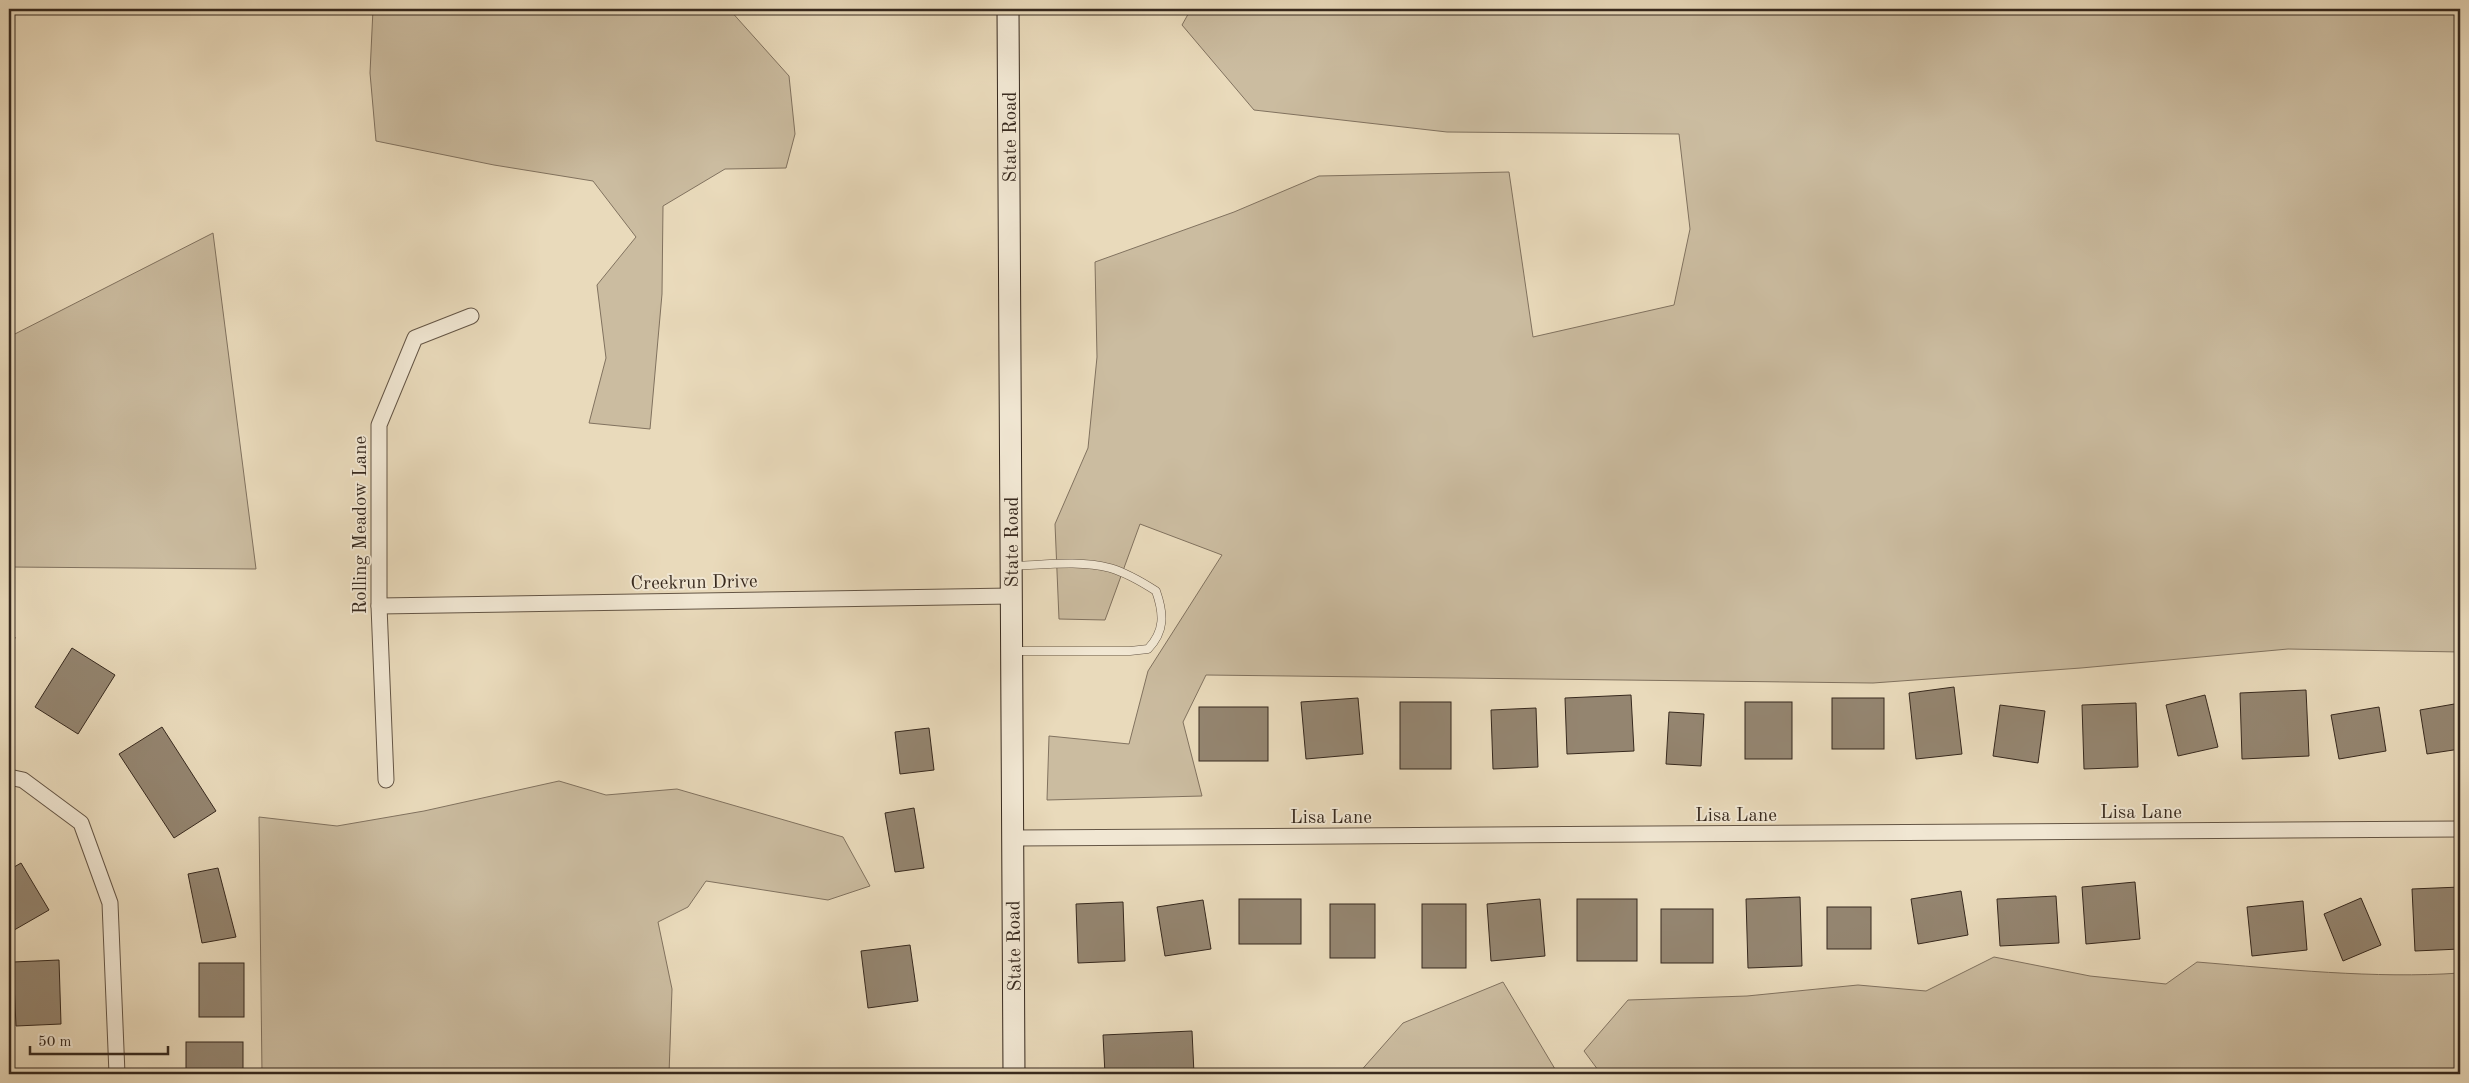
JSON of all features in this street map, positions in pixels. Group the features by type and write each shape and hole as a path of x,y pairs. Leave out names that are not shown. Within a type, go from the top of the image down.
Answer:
{"main road":[{"name":"State Road","path":"1008,9 1011,838 1014,1074"}],"street":[{"name":"Rolling Meadow Lane","path":"386,780 379,606 379,425 415,338 471,316"},
{"name":"Creekrun Drive","path":"379,606 1010,596"},
{"path":"16,778 81,823 110,903 117,1074"},
{"name":"Lisa Lane","path":"1011,838 2460,830"}],"lane":[{"path":"1011,566 1081,565 1109,568 1123,573 1156,591 1162,609 1162,630 1148,649 1130,651 1011,651"}],"shaded area":[{"path":"373,9 729,9 789,76 795,134 786,168 725,169 663,206 662,294 650,429 589,423 606,358 597,285 636,237 593,181 494,165 376,141 370,73"},
{"path":"1191,9 2460,9 2460,652 2288,649 2081,668 1873,683 1206,675 1183,722 1202,796 1047,800 1049,736 1129,744 1148,671 1222,555 1140,524 1105,620 1059,619 1055,524 1088,448 1097,357 1095,262 1234,212 1319,176 1509,172 1533,337 1674,305 1690,229 1679,134 1447,132 1254,110 1182,25"},
{"path":"213,233 256,569 9,567 9,337"},
{"path":"559,781 606,795 677,789 843,837 870,886 828,900 706,881 688,907 658,922 672,989 669,1074 262,1074 259,817 337,826 424,811"},
{"path":"1994,957 2090,976 2166,984 2197,962 2362,974 2428,975 2460,973 2460,1074 1601,1074 1584,1051 1628,1000 1747,996 1858,985 1926,991"},
{"path":"1503,982 1558,1074 1358,1074 1403,1023"}],"building":[{"path":"9,636 15,637 9,668"},
{"path":"72,648 115,675 78,734 35,707"},
{"path":"1954,687 1962,754 1916,759 1909,693"},
{"path":"2306,690 2309,756 2242,759 2240,693"},
{"path":"1631,695 1634,751 1567,754 1565,698"},
{"path":"2205,695 2218,747 2178,756 2166,705"},
{"path":"1358,698 1363,754 1306,759 1301,702"},
{"path":"1832,698 1884,698 1884,749 1832,749"},
{"path":"1400,702 1451,702 1451,769 1400,769"},
{"path":"1745,702 1792,702 1792,759 1745,759"},
{"path":"2136,703 2138,767 2084,769 2082,705"},
{"path":"2460,703 2460,749 2427,754 2420,710"},
{"path":"2000,705 2045,711 2038,763 1993,756"},
{"path":"1199,707 1268,707 1268,761 1199,761"},
{"path":"2379,707 2386,751 2339,759 2331,715"},
{"path":"1536,708 1538,767 1493,769 1491,710"},
{"path":"1669,712 1704,714 1701,766 1666,764"},
{"path":"162,727 216,811 174,838 119,754"},
{"path":"929,728 934,770 900,774 895,732"},
{"path":"914,808 924,868 895,872 885,813"},
{"path":"21,863 49,910 9,933 9,870"},
{"path":"218,868 236,937 202,943 188,874"},
{"path":"2135,882 2140,939 2086,944 2082,887"},
{"path":"2460,887 2460,949 2415,951 2412,889"},
{"path":"1961,891 1968,935 1918,944 1911,899"},
{"path":"2056,896 2059,943 2000,946 1997,899"},
{"path":"1800,897 1802,966 1748,968 1746,899"},
{"path":"2361,898 2381,945 2343,961 2324,914"},
{"path":"1239,899 1301,899 1301,944 1239,944"},
{"path":"1540,899 1545,956 1491,961 1487,904"},
{"path":"1577,899 1637,899 1637,961 1577,961"},
{"path":"1203,900 1211,949 1165,956 1157,907"},
{"path":"2303,901 2307,950 2252,956 2247,907"},
{"path":"1123,902 1125,961 1078,963 1076,904"},
{"path":"1330,904 1375,904 1375,958 1330,958"},
{"path":"1422,904 1466,904 1466,968 1422,968"},
{"path":"1827,907 1871,907 1871,949 1827,949"},
{"path":"1661,909 1713,909 1713,963 1661,963"},
{"path":"910,945 918,1001 868,1008 861,951"},
{"path":"59,960 61,1024 16,1026 13,962"},
{"path":"199,963 244,963 244,1017 199,1017"},
{"path":"1192,1031 1194,1074 1105,1074 1103,1035"},
{"path":"186,1042 243,1042 243,1074 186,1074"}]}
